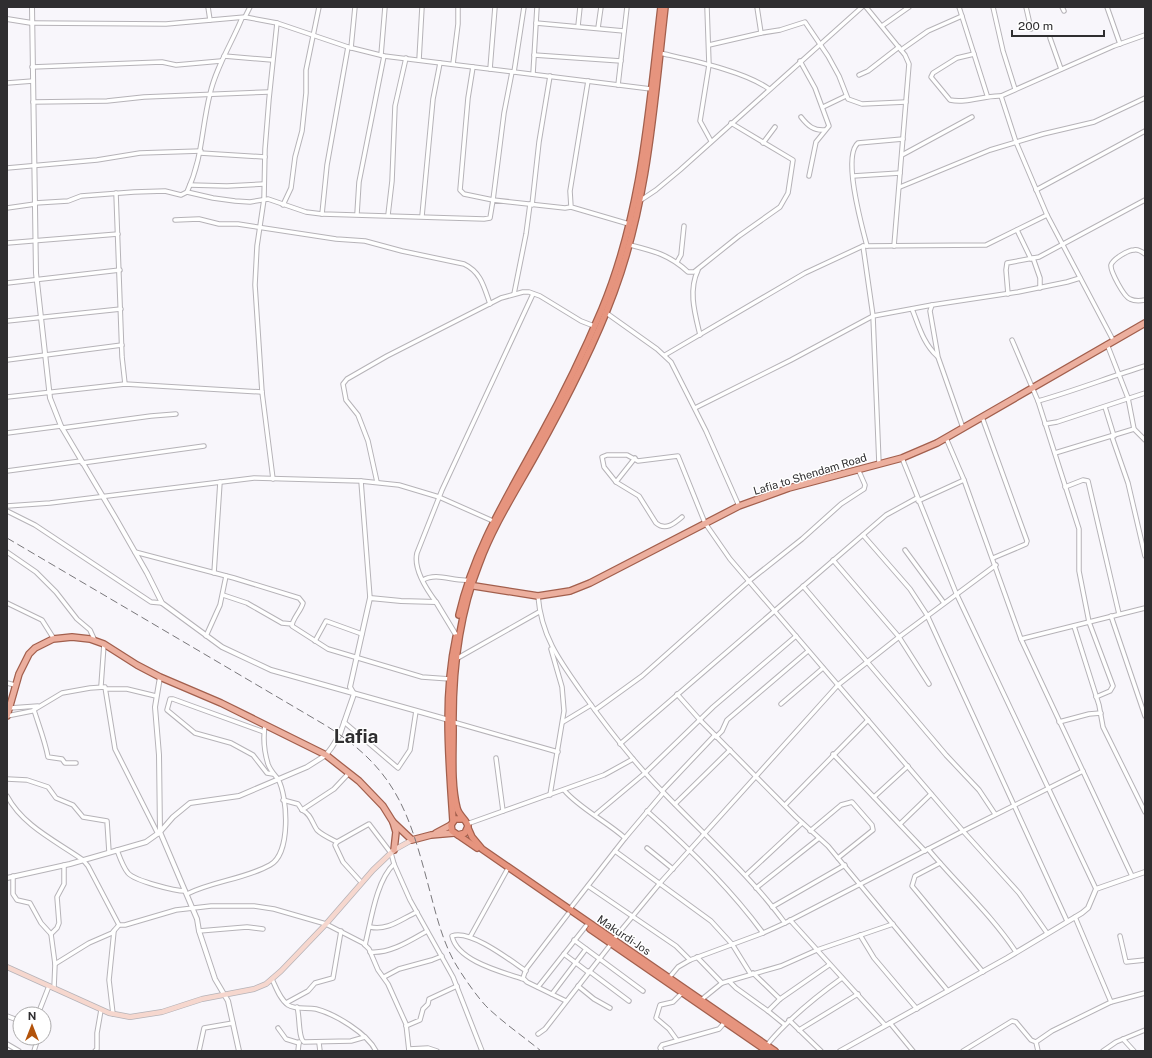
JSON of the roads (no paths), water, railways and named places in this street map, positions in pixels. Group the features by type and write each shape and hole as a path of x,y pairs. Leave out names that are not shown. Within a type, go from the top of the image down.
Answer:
{"highway":[{"path":"661,7 640,180 630,225 604,311 594,326 542,434 493,521 479,551 469,583 456,635 450,679 451,721 456,802 459,815 468,826 465,833 456,834 452,823 450,788 451,721 456,660 469,583 496,526 549,431 604,311 630,245 641,200 665,7"},
{"path":"452,823 458,818 463,819"},
{"name":"Makurdi-Jos","path":"468,826 475,842 482,849 586,926 612,942"},
{"name":"Makurdi-Jos","path":"456,834 612,942 701,1000 765,1048"},
{"name":"Makurdi-Jos","path":"668,979 682,993 725,1022 765,1048 775,1051"}],"main road":[{"name":"Lafia to Shendam Road","path":"469,583 538,596 570,591 590,583 705,522 739,506 789,488 902,458 946,438 1145,323"},
{"path":"7,716 15,685 23,663 35,648 54,639 72,637 95,641 104,644 137,665 160,677 265,724 326,755 349,773 374,796 393,822 412,840"},
{"path":"392,852 396,832 393,822"},
{"path":"431,835 452,823"},
{"path":"7,967 101,1010 130,1017 143,1016 224,994 261,986 272,979 326,924 361,882 392,852 412,840 431,835 456,834"}],"street":[{"path":"32,7 35,242 40,317 49,391 53,409 61,427 135,552 162,603 206,636 232,653 271,670 558,752"},
{"path":"208,7 210,20"},
{"path":"187,192 201,152 210,94 221,61 250,7"},
{"path":"283,205 291,188 295,157 302,131 306,93 306,70 319,7"},
{"path":"322,214 327,165 350,47 355,7"},
{"path":"357,214 359,182 382,55 385,7"},
{"path":"419,60 422,7"},
{"path":"453,64 458,24 458,7"},
{"path":"490,69 495,7"},
{"path":"7,208 68,201 81,196 164,191 181,195 187,192 235,201 250,202 264,199 306,212 322,214 488,218 492,215 504,113 513,72 524,7"},
{"path":"533,74 537,7"},
{"path":"578,26 580,7"},
{"path":"598,28 601,7"},
{"path":"618,84 627,7"},
{"path":"707,7 709,65 700,121 711,141"},
{"path":"757,7 761,33"},
{"path":"641,200 656,190 862,7"},
{"path":"866,7 900,49 909,64 894,246"},
{"path":"882,26 909,7"},
{"path":"959,7 987,95"},
{"path":"993,7 1003,51 1015,89"},
{"path":"1026,7 1031,28"},
{"path":"1107,7 1120,44"},
{"path":"859,75 868,72 928,31 962,16"},
{"path":"7,19 32,23 166,24 243,18 277,23 350,47 382,55 651,89"},
{"path":"709,45 780,30 804,21 839,76 846,96 852,102 862,104 906,102"},
{"path":"273,479 262,392 256,285 260,227 264,199 269,92 277,23"},
{"path":"536,23 624,31"},
{"path":"974,54 957,58 933,73 931,77 950,100 974,99 987,95 1001,96 1120,44 1145,35"},
{"path":"1050,38 1061,69"},
{"path":"660,53 709,65 759,83 769,89"},
{"path":"534,55 621,61"},
{"path":"224,56 272,60"},
{"path":"388,215 392,181 395,106 406,58"},
{"path":"32,67 162,62 176,65 221,61"},
{"path":"800,61 815,88 830,126 816,142 809,176"},
{"path":"422,216 433,99 440,63"},
{"path":"473,67 468,98 460,190 464,194 493,200 571,207 630,225"},
{"path":"514,294 531,204 550,76"},
{"path":"7,82 33,81"},
{"path":"571,207 570,191 588,81"},
{"path":"33,102 107,101 144,97 269,92"},
{"path":"823,107 846,96"},
{"path":"1001,96 1016,142 1047,214 1114,340"},
{"path":"900,187 964,160 1016,142 1088,124 1145,98"},
{"path":"801,117 810,127 818,130 825,130"},
{"path":"902,155 972,118"},
{"path":"688,272 694,272 739,236 774,212 785,201 794,162 789,157 730,123"},
{"path":"763,143 775,127"},
{"path":"1036,190 1145,131"},
{"path":"879,464 873,316 865,246 856,204 853,176 853,150 856,144 869,141 903,139"},
{"path":"7,168 34,167 80,160 97,160 140,152 201,152 265,157"},
{"path":"853,176 900,173"},
{"path":"190,185 264,184"},
{"path":"116,193 125,384"},
{"path":"1008,294 1006,265 1032,259 1063,245 1145,200"},
{"path":"665,355 798,277 865,246 986,245 1047,214"},
{"path":"176,220 199,219 219,224 260,227 270,230 336,239 365,241 402,251 464,264 473,268 477,273 490,304"},
{"path":"677,262 681,255 684,226"},
{"path":"1017,230 1040,276 1040,288"},
{"path":"7,243 35,242 118,234"},
{"path":"630,245 666,256 677,262 688,272 693,281"},
{"path":"1145,254 1136,250 1130,250 1114,260 1111,266 1112,273 1126,296 1129,299 1145,300"},
{"path":"698,269 693,281 694,302 700,335"},
{"path":"7,283 37,281 120,270"},
{"path":"695,408 873,316 912,308 1008,294 1080,278"},
{"path":"377,482 368,441 358,415 346,400 343,384 347,379 387,356 490,304 514,294 524,292 540,296 581,321 594,326"},
{"path":"456,635 423,580 415,562 416,556 439,497 533,294"},
{"path":"932,305 930,311 938,357 963,428"},
{"path":"912,308 923,338 929,348 938,357"},
{"path":"7,321 121,309"},
{"path":"604,311 665,355 676,370 695,408 739,506"},
{"path":"1012,340 1038,401 1044,424 1055,453 1064,487 1079,529 1079,571 1090,622 1113,686 1110,691 1096,697"},
{"path":"1107,344 1128,398 1134,429 1145,440"},
{"path":"7,360 122,345"},
{"path":"1038,401 1078,390 1118,374 1145,366"},
{"path":"7,397 49,391 125,384 262,392"},
{"path":"1044,424 1057,422 1145,393"},
{"path":"1105,407 1128,483 1145,556"},
{"path":"7,433 176,414"},
{"path":"982,417 1027,541 1026,544 993,558"},
{"path":"1055,453 1134,429"},
{"path":"946,438 964,480 996,565 1021,639 1132,876"},
{"path":"7,471 204,446"},
{"path":"682,517 669,526 660,526 653,519 639,496 616,482 604,467 602,457 607,455 627,455 638,461 678,456 705,522 730,559 963,831 1019,893 1047,933"},
{"path":"616,482 635,458"},
{"path":"902,458 917,499 956,593 1096,889"},
{"path":"595,710 642,676 841,504 864,489 865,485 858,469"},
{"path":"7,506 254,478 361,481 399,485 439,497 493,521"},
{"path":"620,744 886,515 917,499 964,480"},
{"path":"1064,487 1083,480 1088,481 1119,614"},
{"path":"7,878 64,865 146,842 159,833 173,817 190,803 234,798 303,769 326,755 340,734 354,694 350,687 370,598 361,481"},
{"path":"214,573 220,482"},
{"path":"7,511 35,525 151,602 162,603"},
{"path":"863,535 910,589 927,615 1067,921"},
{"path":"905,550 944,603"},
{"path":"7,552 27,566 56,592 77,619 90,630 95,641"},
{"path":"135,552 226,576 302,599 301,609 292,624"},
{"path":"833,560 899,636 930,684"},
{"path":"538,1034 545,1029 660,883 838,685 899,636 996,565"},
{"path":"206,636 217,613 223,595 226,576"},
{"path":"423,580 440,577 469,583"},
{"path":"803,586 946,755 979,790 996,814"},
{"path":"223,595 248,603 282,623 292,624 328,649 422,677 450,679"},
{"path":"538,596 540,612 562,687 563,722 550,795"},
{"path":"370,598 401,602 436,602"},
{"path":"8,604 42,620 54,639"},
{"path":"1021,639 1145,608"},
{"path":"456,660 540,612"},
{"path":"1111,616 1145,716"},
{"path":"315,641 326,621 362,634"},
{"path":"1074,626 1099,705 1103,727 1145,812"},
{"path":"596,814 645,774 700,720 796,636"},
{"path":"101,686 104,644"},
{"path":"550,644 590,705 645,774 746,875 785,923"},
{"path":"523,979 526,971 568,912 625,838 663,792 715,736 722,731 727,720 808,651"},
{"path":"781,704 823,668"},
{"path":"159,833 156,696 160,677"},
{"path":"7,683 15,685"},
{"path":"7,716 34,710 38,706 62,693 101,686 105,687 106,689 132,690 156,696"},
{"path":"106,689 116,748 159,833 197,919 199,931 215,979 220,990 224,994 233,1023 239,1051"},
{"path":"677,694 715,736 838,858 948,991"},
{"path":"264,732 172,699 168,704 168,710 195,733 231,743 253,756 267,773 273,774"},
{"path":"563,722 590,705"},
{"path":"1094,713 1099,705"},
{"path":"10,708 38,706"},
{"path":"34,710 41,733 46,742 48,757 62,759 65,763 76,763"},
{"path":"344,722 398,768 410,750 416,711"},
{"path":"1059,722 1094,713 1101,713"},
{"path":"785,805 833,754 868,720"},
{"path":"117,850 124,866 132,876 169,890 186,893 261,869 276,861 280,854 287,820 278,779 273,774 268,763 264,746 265,724"},
{"path":"675,804 730,750"},
{"path":"833,754 981,905 1016,952"},
{"path":"496,758 503,811"},
{"path":"468,826 503,811 604,775 633,759"},
{"path":"874,797 908,766"},
{"path":"668,979 678,967 690,960 764,933 785,923 996,814 1083,771"},
{"path":"302,810 334,789 349,773"},
{"path":"7,779 27,780 48,787 56,798 70,803 82,817 107,821 109,852"},
{"path":"564,790 575,801 596,814 625,838"},
{"path":"900,824 932,794"},
{"path":"7,796 19,812 41,833 83,860 100,886 119,925"},
{"path":"283,800 298,804 302,810 311,817 318,831 337,842"},
{"path":"810,831 843,804 852,802 872,825 873,830 838,858"},
{"path":"646,812 690,850 749,913 764,933"},
{"path":"746,875 802,823"},
{"path":"361,882 343,862 335,846 337,842 369,824 392,852 394,864 417,912 457,986 482,1051"},
{"path":"756,888 818,839"},
{"path":"647,848 673,869"},
{"path":"615,851 708,918 732,944 751,973 780,999"},
{"path":"940,863 915,876 912,886 983,972"},
{"path":"365,945 380,886 386,873 394,864"},
{"path":"51,934 57,928 59,923 57,897 64,884 64,865"},
{"path":"772,906 845,866"},
{"path":"470,937 507,870"},
{"path":"840,1051 983,972 1075,917 1088,908 1096,889 1145,872"},
{"path":"13,876 13,894 17,900 30,903 41,923 51,934 55,964 52,987 42,1006"},
{"path":"588,886 676,946 690,960"},
{"path":"119,925 125,925 160,914 192,907 254,906 274,909 326,924 365,945 370,952 378,970 384,977 406,1026 409,1050 428,1048 437,1051"},
{"path":"370,927 382,928 394,925 417,912"},
{"path":"1075,917 1111,1002"},
{"path":"790,920 829,965 858,994 885,1026"},
{"path":"701,1000 722,983 729,980 781,966 817,950 893,924"},
{"path":"55,964 89,943 114,931 119,925"},
{"path":"538,988 586,926"},
{"path":"199,931 207,929 230,930 247,927 263,929"},
{"path":"113,1014 109,980 114,931"},
{"path":"286,1003 308,991 315,983 333,978 341,931"},
{"path":"370,952 382,952 405,944 427,931"},
{"path":"526,971 470,937 458,934 452,936 462,952 470,959 523,979 566,1001"},
{"path":"860,935 874,958 917,1009"},
{"path":"1120,936 1126,962 1145,960"},
{"path":"574,940 643,991"},
{"path":"552,994 586,949"},
{"path":"564,954 629,1001"},
{"path":"384,977 399,969 442,956"},
{"path":"697,957 722,983"},
{"path":"768,1011 780,999 829,965"},
{"path":"756,1051 765,1048 784,1024 842,978"},
{"path":"272,979 280,996 286,1003 296,1007 323,1011 343,1020 365,1037 376,1051"},
{"path":"729,980 736,988 784,1024"},
{"path":"406,1026 420,1020 423,1009 429,999 457,986"},
{"path":"578,986 594,999 610,1008"},
{"path":"677,1040 669,1029 657,1020 657,1015 660,1005 673,1002 682,993"},
{"path":"1036,1042 1052,1032 1111,1002 1145,993"},
{"path":"799,1030 858,994"},
{"path":"296,1007 300,1019 300,1041 298,1051"},
{"path":"95,1051 97,1048 97,1033 101,1010"},
{"path":"789,1020 821,1051"},
{"path":"963,1051 1012,1021 1016,1022 1031,1040 1036,1042"},
{"path":"662,1051 660,1048 662,1045 718,1029 725,1022"},
{"path":"199,1051 204,1028 233,1023"},
{"path":"890,1023 913,1051"},
{"path":"278,1028 286,1039 308,1043 351,1041 365,1037"},
{"path":"1103,1051 1123,1039 1145,1030"},
{"path":"1123,1039 1134,1051"},
{"path":"1036,1042 1038,1051"},
{"path":"319,1043 320,1051"},
{"path":"7,1044 19,1051"}],"railway":[{"path":"7,538 325,725 368,758 384,776 396,794 406,815 422,861 440,927 446,945 455,963 485,1005 501,1020 541,1051"}],"district":[{"name":"Lafia","path":"356,736"}]}
